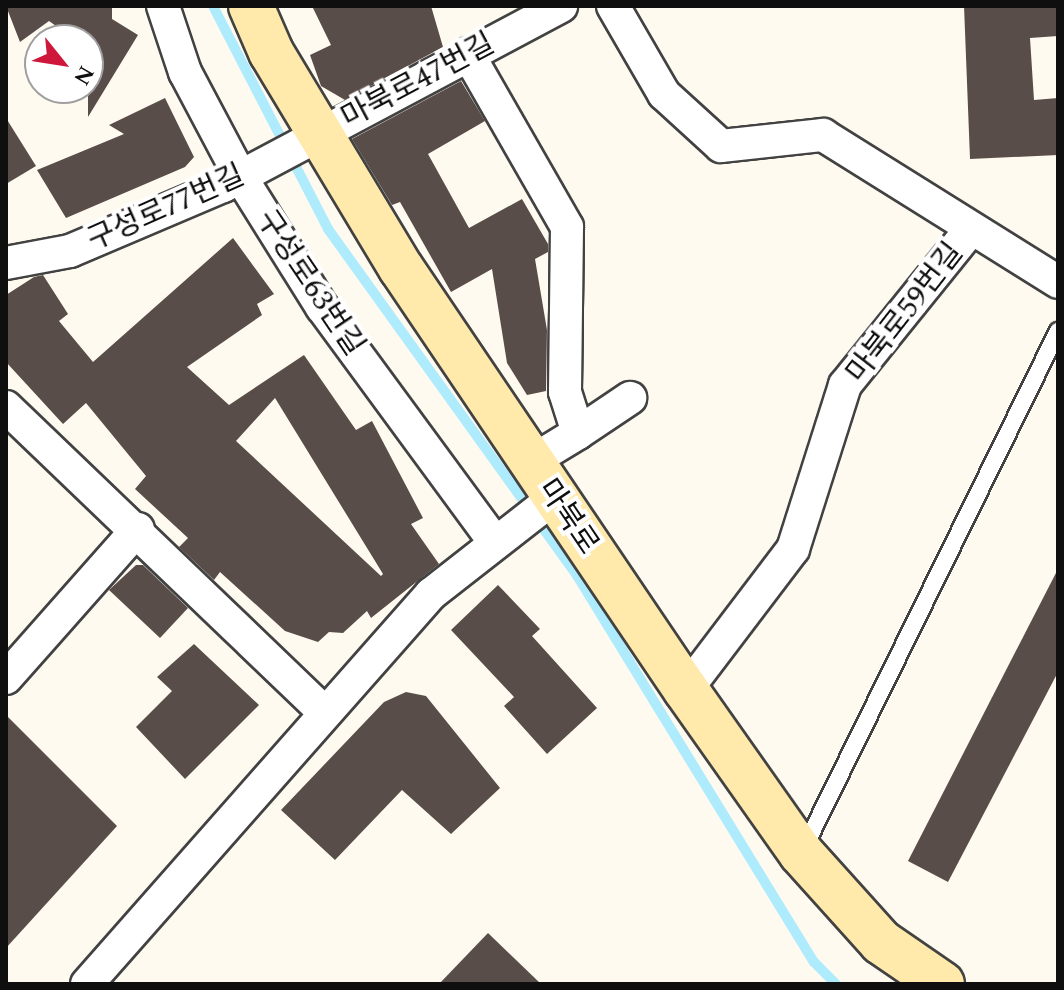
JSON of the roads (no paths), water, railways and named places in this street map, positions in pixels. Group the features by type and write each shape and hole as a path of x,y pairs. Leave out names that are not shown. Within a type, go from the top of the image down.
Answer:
{"street":[{"name":"구성로63번길","path":"163,6 185,72 240,176 322,307 496,538"},
{"name":"마북로","path":"251,6 319,133 554,498 801,853 881,942 942,984"},
{"name":"마북로47번길","path":"319,133 561,6"},
{"path":"613,6 664,94 721,146 823,135 970,230 1058,282"},
{"path":"468,54 567,227 565,392 578,433"},
{"name":"구성로77번길","path":"6,263 70,251 240,176 319,133"},
{"name":"마북로59번길","path":"686,690 793,549 845,385 970,230"},
{"path":"532,461 630,398"},
{"path":"6,407 138,529 324,712"},
{"path":"87,984 431,594 496,538 554,498"},
{"path":"6,678 138,529"}],"lane":[{"path":"801,853 1058,331"}],"waterway":[{"path":"213,6 328,229 576,574 814,962 836,984"}]}
